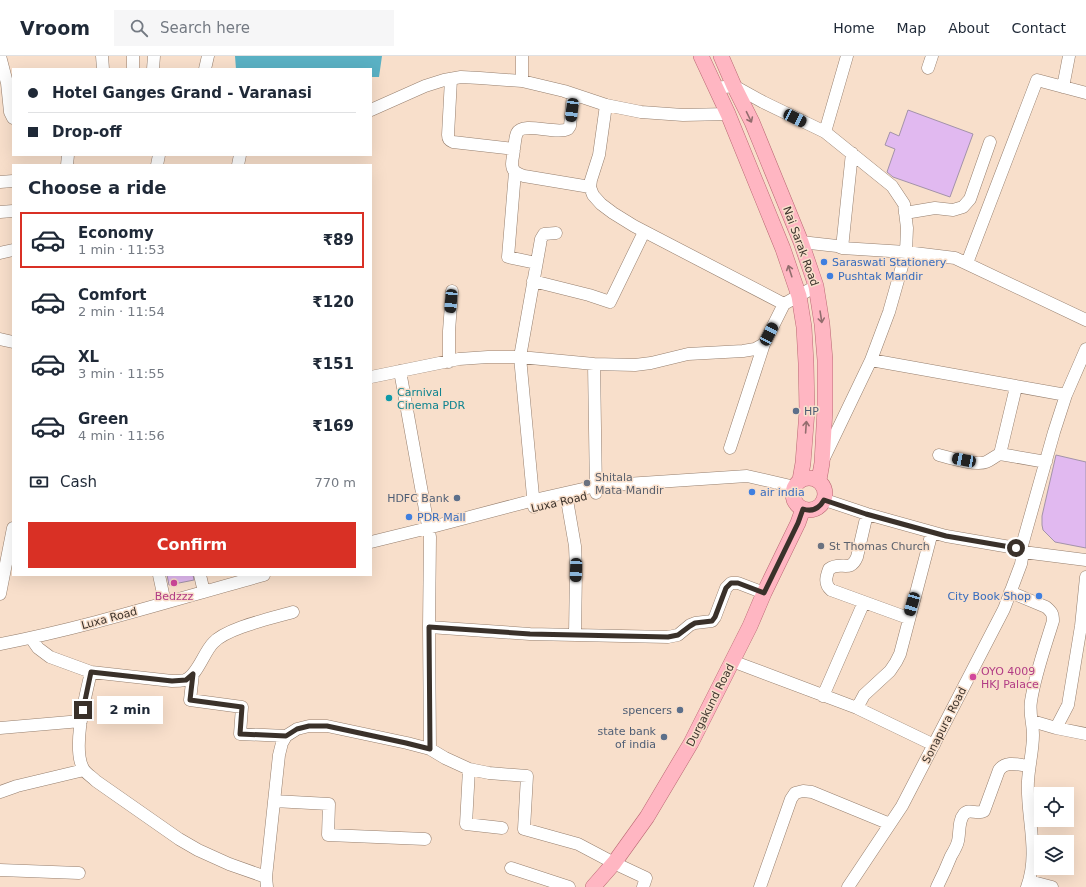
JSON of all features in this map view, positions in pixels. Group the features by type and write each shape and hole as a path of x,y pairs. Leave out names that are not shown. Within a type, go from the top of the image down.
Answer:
{"main road":[{"name":"Nai Sarak Road","path":"700,56 728,114 783,249 799,296 804,327 807,411 798,482"},
{"name":"Nai Sarak Road","path":"720,56 752,122 801,242 816,286 822,324 825,360 825,409 820,472"},
{"path":"820,472 826,495 818,508 808,510 803,509 796,503 798,482 810,478 820,472"},
{"name":"Durgakund Road","path":"592,887 614,863 647,817 691,743 750,626 764,593 798,523 803,509"}],"street":[{"path":"0,56 3,81 12,116"},
{"path":"102,56 103,68"},
{"path":"133,56 133,68"},
{"path":"153,68 154,56"},
{"path":"205,68 208,56"},
{"path":"522,56 522,82"},
{"path":"825,132 847,56"},
{"path":"928,68 932,56"},
{"path":"1063,87 1069,56"},
{"path":"372,110 425,86 460,77 522,82 573,94 606,105 641,112 683,115 728,114"},
{"path":"451,79 448,135 450,141 514,149"},
{"path":"967,263 1038,80 1086,93"},
{"path":"715,88 734,86 825,132 892,186 904,204 907,228 906,252 889,312 871,360 820,472"},
{"path":"536,263 508,257 515,172 512,164 517,133 519,130 527,128 560,131 568,129 570,126 573,94"},
{"path":"606,105 602,140 590,186 593,195 601,204 644,232 784,304"},
{"path":"905,213 935,208 953,210 963,207 970,199 990,142"},
{"path":"842,248 852,153"},
{"path":"515,172 524,176 590,186"},
{"path":"0,182 12,181"},
{"path":"0,212 12,212"},
{"path":"533,281 589,295 610,302 644,232"},
{"path":"556,233 544,234 541,239 520,357 534,504 596,490 747,476 798,482"},
{"path":"801,242 837,246 842,248 906,252 955,258 1086,320"},
{"path":"0,252 12,250"},
{"path":"730,448 764,344 784,304 816,286"},
{"path":"449,362 452,291"},
{"path":"0,339 12,342"},
{"path":"372,377 459,359 520,357 594,364 635,365 652,363 688,354 743,351 755,349 764,344"},
{"name":"Sonapura Road","path":"848,887 902,806 1004,609 1023,552 1046,462 1066,395 1086,349"},
{"path":"871,360 1066,395"},
{"path":"594,364 596,490"},
{"path":"400,371 429,532 430,749"},
{"path":"1000,454 1016,387"},
{"path":"939,455 976,463 984,463 1000,454 1046,462"},
{"name":"Luxa Road","path":"372,550 429,532 534,504 567,500 596,490 742,484 774,491 798,482"},
{"path":"567,500 575,546 575,634"},
{"path":"824,500 866,514 946,536 1016,548 1023,552 1086,560"},
{"path":"866,514 857,557 854,563 846,567 839,565 833,566 829,569 826,582 827,587 831,590 908,618"},
{"path":"372,542 429,532"},
{"path":"857,708 864,695 890,671 900,654 908,618 932,532"},
{"path":"0,594 12,533"},
{"path":"0,637 164,599 159,576"},
{"path":"202,584 236,576"},
{"name":"Luxa Road","path":"0,644 96,622 164,599 202,584 257,576"},
{"path":"1056,728 1068,705 1081,626 1086,578"},
{"path":"429,627 530,634 668,637 678,635 690,626 702,622 712,621 726,588 731,583 738,583 764,593"},
{"path":"1010,592 1046,607 1051,611 1053,616 1053,621 1031,702 1030,711 1033,735 1028,792 1033,858 1028,884 1052,887"},
{"path":"823,696 864,602"},
{"path":"31,638 38,648 50,657 91,672 172,681 186,680 193,674 213,642 222,635 293,612"},
{"path":"732,661 857,708 934,745"},
{"path":"91,672 85,698 79,739 79,756 84,770 96,781 134,806 179,839 198,850 266,882 279,755 282,743 286,736 297,729 309,726 327,726 430,749 469,769 489,773 527,776 524,830 578,844 646,878 643,887"},
{"path":"193,674 190,700 242,707 240,734 286,736"},
{"path":"0,728 81,721"},
{"path":"1032,721 1086,734"},
{"path":"937,887 958,842 959,828 964,814 971,811 981,813 984,811 999,770 1002,766 1006,764 1030,766"},
{"path":"469,769 466,824 502,828"},
{"path":"0,792 17,786 84,770"},
{"path":"760,887 791,799 795,793 803,791 812,792 890,824"},
{"path":"274,801 329,804 328,835 425,839"},
{"path":"511,868 569,887"},
{"path":"0,870 79,873"}],"water":[{"path":"235,56 382,56 379,77 372,77 372,68 236,68"}],"building":[{"path":"908,110 973,134 950,197 893,177 887,172 895,149 885,145 890,132 899,136"},
{"path":"1056,455 1086,462 1086,548 1055,542 1043,530 1042,516"},
{"name":"Bedzzz","path":"167,576 193,576 194,580 169,585"}],"place":[{"name":"Saraswati Stationery","path":"824,262"},
{"name":"Pushtak Mandir","path":"830,276"},
{"name":"Carnival Cinema PDR","path":"389,398"},
{"name":"HP","path":"796,411"},
{"name":"Shitala Mata Mandir","path":"587,483"},
{"name":"air india","path":"752,492"},
{"name":"HDFC Bank","path":"457,498"},
{"name":"PDR Mall","path":"409,517"},
{"name":"St Thomas Church","path":"821,546"},
{"name":"Bedzzz","path":"174,583"},
{"name":"City Book Shop","path":"1039,596"},
{"name":"OYO 4009 HKJ Palace","path":"973,677"},
{"name":"spencers","path":"680,710"},
{"name":"state bank of india","path":"664,737"}],"route":[{"path":"83,710 91,672 172,681 186,680 193,674 190,700 242,707 240,734 286,736 297,729 309,726 327,726 430,749 429,627 530,634 668,637 678,635 695,623 712,621 726,588 731,583 738,583 764,593 798,523 803,509 813,510 818,508 824,500 866,514 946,536 1016,548"}]}
